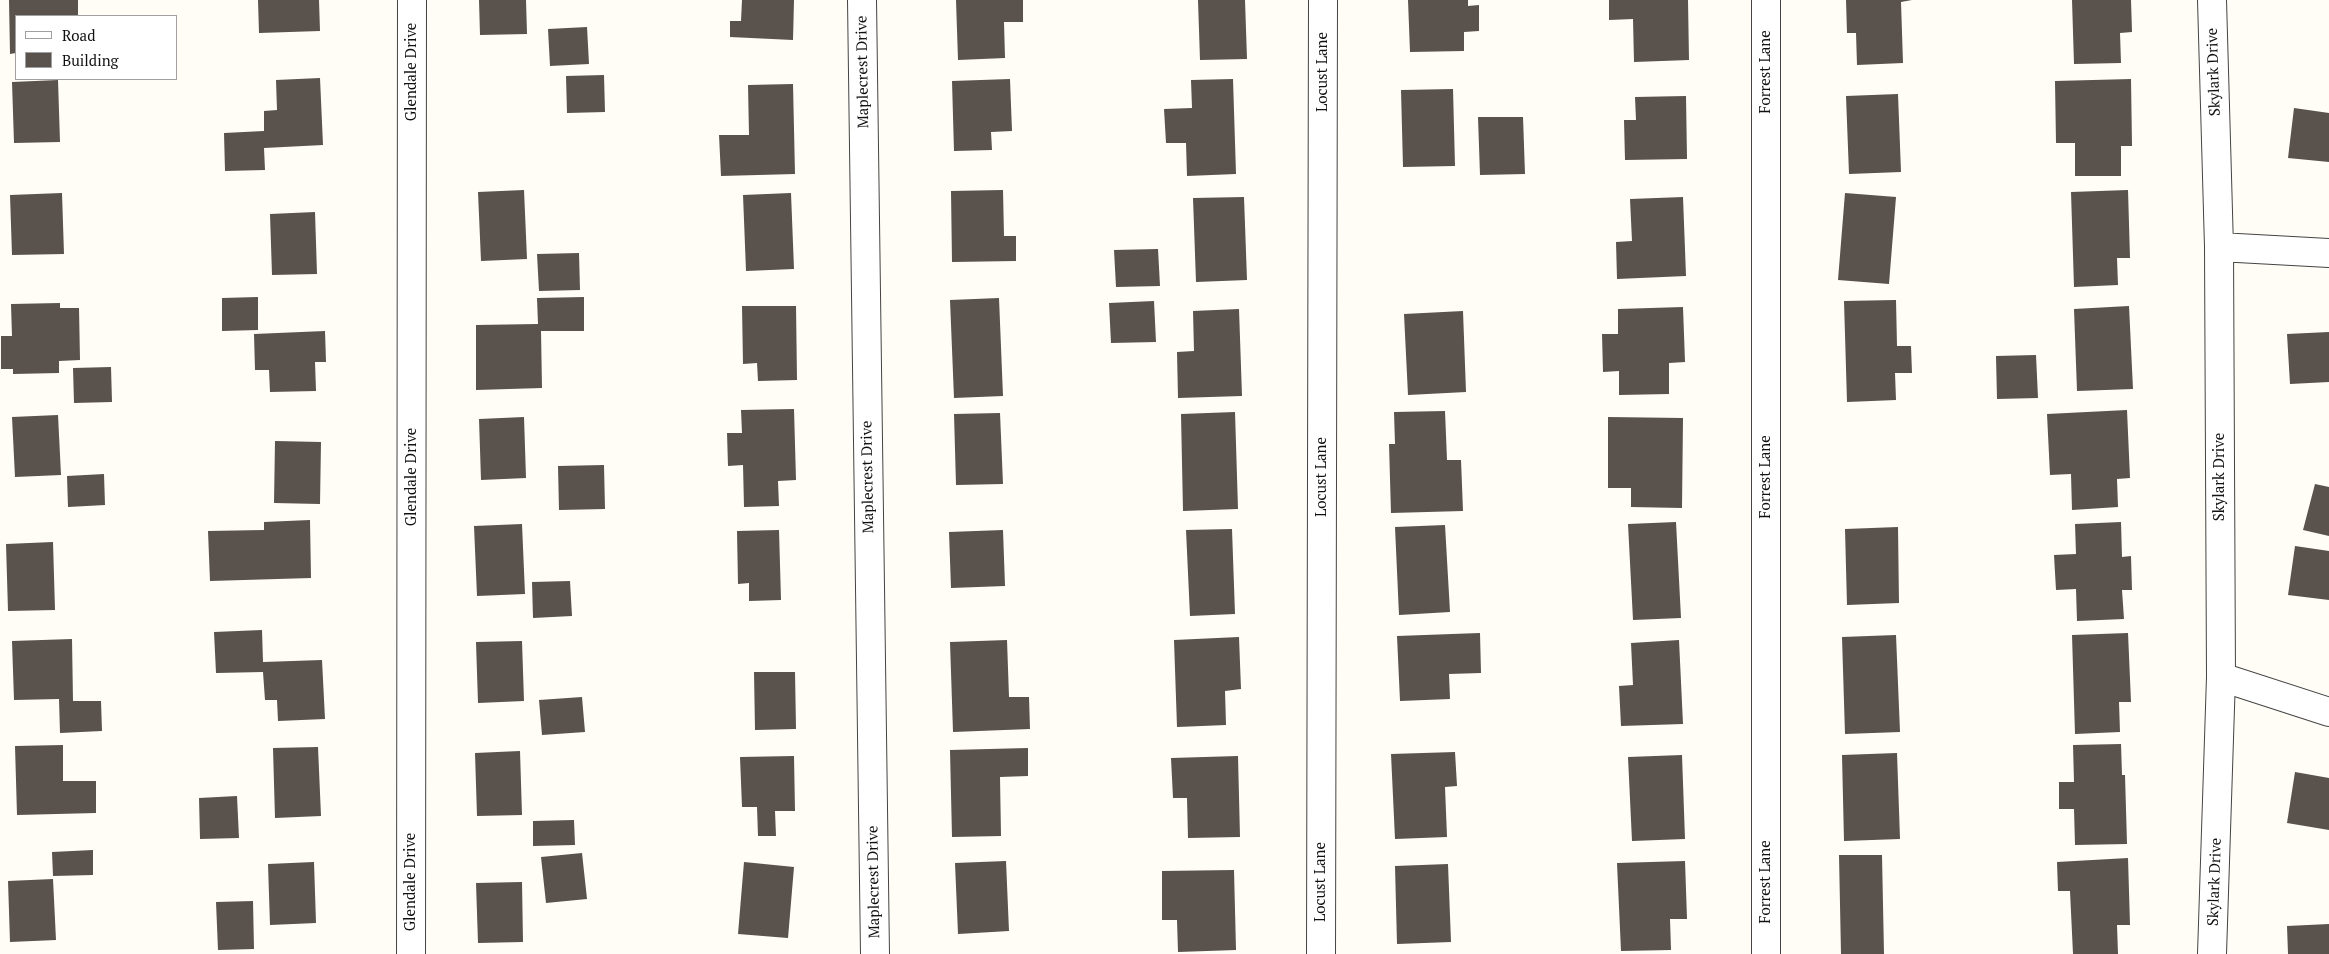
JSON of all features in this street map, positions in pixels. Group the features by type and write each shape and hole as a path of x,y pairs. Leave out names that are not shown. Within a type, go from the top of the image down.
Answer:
{"street":[{"name":"Glendale Drive","path":"411,954 412,0"},
{"name":"Maplecrest Drive","path":"862,0 875,954"},
{"name":"Locust Lane","path":"1321,954 1323,0"},
{"name":"Forrest Lane","path":"1766,0 1766,954"},
{"name":"Skylark Drive","path":"2212,0 2219,247 2221,677 2212,954"},
{"path":"2219,247 2329,253"},
{"path":"2221,677 2329,712"}],"building":[{"path":"9,0 78,0 78,15 15,15 15,53 10,54"},
{"path":"258,0 319,0 320,31 259,33"},
{"path":"479,0 526,0 527,34 480,35"},
{"path":"742,0 794,0 793,40 730,37 730,21 741,21"},
{"path":"956,0 1023,0 1023,22 1004,22 1005,58 958,60"},
{"path":"1198,0 1245,0 1247,59 1200,60"},
{"path":"1408,0 1468,0 1468,6 1479,5 1479,31 1464,32 1464,51 1410,52"},
{"path":"1609,0 1688,0 1689,60 1634,62 1633,19 1609,20"},
{"path":"1846,0 1912,0 1901,2 1903,63 1857,65 1856,33 1847,33"},
{"path":"2072,0 2131,0 2132,32 2120,33 2121,63 2074,64"},
{"path":"587,27 589,64 550,66 548,29"},
{"path":"604,75 605,112 567,113 566,76"},
{"path":"320,78 323,145 264,148 265,170 225,171 224,133 264,131 264,111 277,110 276,80"},
{"path":"1010,79 1012,131 991,132 992,150 954,151 952,81"},
{"path":"1233,79 1236,174 1187,176 1186,143 1166,143 1164,109 1192,108 1191,80"},
{"path":"2131,79 2132,146 2121,146 2121,176 2075,176 2075,143 2056,143 2055,81"},
{"path":"58,80 60,142 14,143 12,82"},
{"path":"793,84 795,174 721,176 719,135 749,135 748,85"},
{"path":"1453,89 1455,166 1403,167 1401,90"},
{"path":"1898,94 1901,172 1849,174 1846,96"},
{"path":"1686,96 1687,159 1625,160 1624,120 1636,120 1635,97"},
{"path":"2294,108 2329,113 2329,162 2288,158"},
{"path":"1478,117 1523,117 1525,174 1480,175"},
{"path":"524,190 527,259 481,261 478,192"},
{"path":"1003,190 1004,236 1016,236 1016,261 952,262 951,191"},
{"path":"2128,190 2130,258 2117,258 2118,285 2074,287 2071,192"},
{"path":"62,193 64,254 12,255 10,195"},
{"path":"791,193 794,269 746,271 743,195"},
{"path":"1845,193 1896,197 1889,284 1838,280"},
{"path":"1244,197 1247,280 1196,282 1193,198"},
{"path":"1683,197 1686,276 1617,279 1616,242 1632,241 1630,199"},
{"path":"315,212 317,274 272,275 270,214"},
{"path":"1158,249 1160,286 1116,287 1114,250"},
{"path":"579,253 580,290 539,291 537,254"},
{"path":"258,297 258,330 222,331 222,298"},
{"path":"584,297 584,331 541,331 542,388 476,390 476,325 538,324 537,298"},
{"path":"999,298 1003,396 954,398 950,300"},
{"path":"1896,300 1897,346 1911,346 1912,373 1895,373 1896,400 1847,402 1844,301"},
{"path":"1154,301 1156,342 1111,343 1109,303"},
{"path":"60,303 60,308 79,308 80,360 59,361 59,373 13,374 13,369 1,369 1,336 12,336 11,304"},
{"path":"742,306 796,306 797,380 758,381 757,363 743,364"},
{"path":"2129,306 2133,389 2077,391 2074,309"},
{"path":"1683,307 1685,362 1669,363 1669,394 1619,395 1619,371 1603,372 1602,334 1618,334 1618,309"},
{"path":"1239,309 1242,396 1178,398 1177,352 1194,351 1193,311"},
{"path":"1463,311 1466,392 1408,395 1404,314"},
{"path":"325,331 326,362 315,362 316,391 270,392 269,370 255,370 254,334"},
{"path":"2329,332 2329,382 2290,384 2287,334"},
{"path":"2036,355 2038,398 1997,399 1996,356"},
{"path":"111,367 112,402 74,403 73,368"},
{"path":"794,409 796,480 778,481 779,506 744,507 743,465 728,466 727,433 742,433 741,410"},
{"path":"2127,410 2130,478 2117,479 2118,507 2072,510 2071,474 2050,475 2047,414"},
{"path":"1445,411 1447,460 1461,460 1463,511 1391,513 1389,444 1395,444 1394,412"},
{"path":"1235,412 1238,509 1183,511 1181,414"},
{"path":"1000,413 1003,484 956,485 954,414"},
{"path":"58,415 61,475 15,477 12,417"},
{"path":"524,417 526,478 481,480 479,419"},
{"path":"1608,417 1683,418 1682,508 1631,507 1631,488 1608,488"},
{"path":"275,441 321,442 320,504 274,503"},
{"path":"604,465 605,509 559,510 558,466"},
{"path":"104,474 105,505 68,507 67,476"},
{"path":"2315,484 2329,487 2329,536 2303,530"},
{"path":"310,520 311,578 210,581 208,531 264,530 264,522"},
{"path":"1676,522 1681,618 1633,620 1628,524"},
{"path":"2121,522 2122,557 2131,556 2132,590 2122,590 2124,619 2077,621 2076,589 2056,590 2054,555 2076,554 2075,524"},
{"path":"522,524 525,594 477,596 474,526"},
{"path":"1445,525 1450,612 1399,615 1395,527"},
{"path":"1898,527 1899,603 1847,605 1845,529"},
{"path":"1232,529 1235,614 1190,616 1186,530"},
{"path":"779,530 781,600 749,601 749,583 738,584 737,531"},
{"path":"1003,530 1005,586 951,588 949,532"},
{"path":"53,542 55,610 8,611 6,544"},
{"path":"2295,546 2329,551 2329,600 2288,595"},
{"path":"570,581 572,616 533,618 532,582"},
{"path":"262,630 263,662 322,660 325,719 278,721 277,700 265,700 263,672 216,673 214,632"},
{"path":"1480,633 1481,673 1449,674 1450,699 1400,701 1397,636"},
{"path":"2128,633 2131,702 2119,702 2120,732 2075,734 2072,635"},
{"path":"1896,635 1900,732 1845,734 1842,637"},
{"path":"1239,637 1241,689 1225,691 1226,725 1177,727 1174,640"},
{"path":"72,639 73,701 101,701 102,731 60,733 59,699 14,700 12,641"},
{"path":"1007,640 1009,697 1029,697 1030,729 953,732 950,642"},
{"path":"1679,640 1683,724 1621,726 1619,686 1633,685 1631,643"},
{"path":"522,641 524,701 478,703 476,642"},
{"path":"754,672 795,672 796,729 755,730"},
{"path":"582,697 585,732 542,735 539,700"},
{"path":"2121,744 2122,775 2125,775 2127,844 2075,845 2074,809 2059,809 2059,782 2074,782 2073,745"},
{"path":"63,745 63,781 96,781 96,813 17,815 15,746"},
{"path":"318,747 321,816 275,818 273,748"},
{"path":"1028,748 1028,776 1000,777 1001,836 952,837 950,750"},
{"path":"520,751 522,815 477,816 475,753"},
{"path":"1455,752 1457,786 1445,787 1447,837 1395,839 1391,754"},
{"path":"1897,753 1900,839 1844,841 1842,755"},
{"path":"1682,755 1685,839 1632,841 1628,757"},
{"path":"794,756 795,811 775,811 776,836 758,836 757,807 742,807 740,757"},
{"path":"1238,756 1240,837 1188,838 1187,798 1173,798 1171,758"},
{"path":"2295,772 2329,778 2329,830 2287,823"},
{"path":"237,796 239,838 200,839 199,798"},
{"path":"574,820 575,845 533,846 533,821"},
{"path":"93,850 93,875 53,876 52,852"},
{"path":"582,853 587,899 546,903 541,857"},
{"path":"1839,855 1882,855 1884,954 1841,954"},
{"path":"2128,858 2130,925 2117,925 2118,954 2073,954 2070,891 2058,891 2057,862"},
{"path":"1006,861 1009,931 958,934 955,863"},
{"path":"1685,861 1687,919 1670,919 1671,950 1621,951 1617,863"},
{"path":"314,862 316,923 270,925 268,864"},
{"path":"744,862 794,867 788,938 738,934"},
{"path":"1448,864 1451,942 1397,944 1395,866"},
{"path":"1234,870 1236,950 1178,952 1177,920 1162,920 1162,871"},
{"path":"53,879 56,940 10,942 8,881"},
{"path":"522,882 523,942 478,943 476,883"},
{"path":"253,901 254,949 218,950 216,902"},
{"path":"2329,924 2329,954 2288,954 2287,926"}]}
